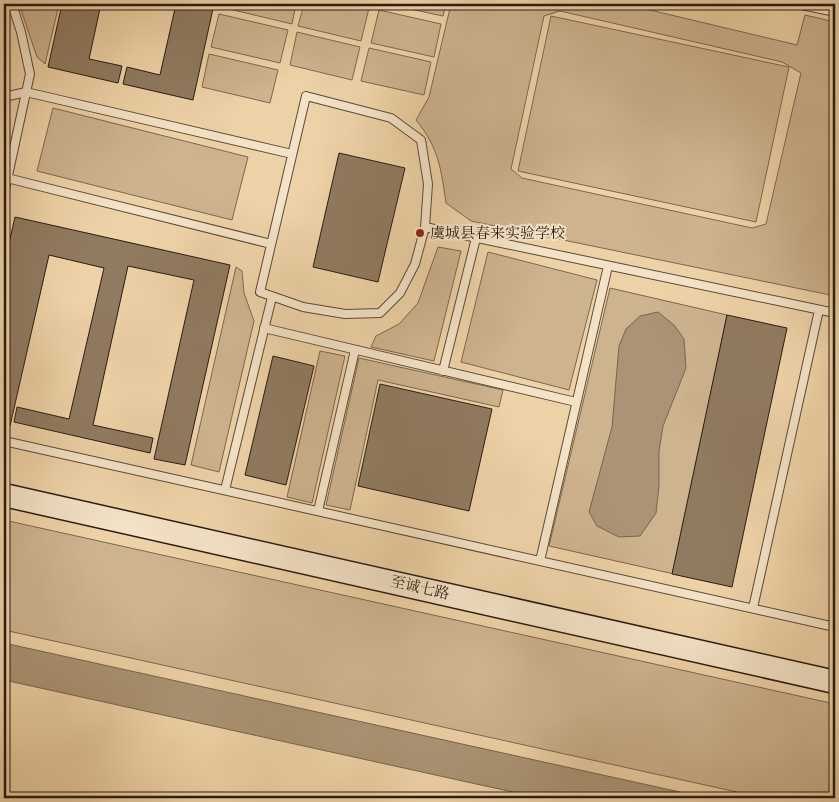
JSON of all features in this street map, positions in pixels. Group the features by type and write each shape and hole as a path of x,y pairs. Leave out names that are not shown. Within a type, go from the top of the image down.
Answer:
{"main road":[{"name":"至诚七路","path":"4,495 835,682"}],"lane":[{"path":"4,194 6,177 30,74 21,32 12,4"},
{"path":"797,4 835,12"},
{"path":"4,97 26,92 292,154"},
{"path":"306,96 391,118 422,140 428,184 425,227 415,264 400,293 380,313 345,314 302,307 260,292 306,96"},
{"path":"6,177 271,244"},
{"path":"425,227 835,313"},
{"path":"443,371 476,238"},
{"path":"540,561 608,266"},
{"path":"225,490 272,297"},
{"path":"753,608 819,310"},
{"path":"264,328 576,402"},
{"path":"318,511 355,350"},
{"path":"4,441 835,626"}],"shaded area":[{"path":"19,4 59,4 45,64 37,57"},
{"path":"230,4 296,4 292,24 229,9"},
{"path":"304,4 350,4 369,8 361,41 298,26"},
{"path":"387,4 446,4 443,16"},
{"path":"451,4 625,4 797,45 805,15 835,22 835,296 471,221 446,203 438,159 430,140 416,120 429,97","holes":["560,11 782,62 801,73 766,224 752,228 522,178 511,169 544,16"]},
{"path":"379,10 441,24 434,57 371,43"},
{"path":"219,14 288,30 280,63 211,47"},
{"path":"551,16 789,67 756,222 518,171"},
{"path":"297,32 360,47 352,80 290,65"},
{"path":"369,48 431,62 424,95 361,81"},
{"path":"209,54 278,70 270,103 202,87"},
{"path":"53,108 248,157 232,220 37,171"},
{"path":"438,247 461,251 434,361 371,347 376,336 399,324 418,303"},
{"path":"488,252 597,280 569,390 461,362"},
{"path":"236,267 242,271 244,293 254,321 219,472 191,465"},
{"path":"610,288 727,315 674,574 549,546"},
{"path":"658,312 674,325 684,339 686,368 663,426 659,451 659,486 656,513 640,536 619,537 597,526 589,512 612,427 619,346 626,329 640,316"},
{"path":"320,351 345,356 312,503 287,497"},
{"path":"359,358 503,390 499,407 378,380 350,510 326,505"},
{"path":"4,520 835,704 835,798 764,798 4,630"},
{"path":"4,643 707,798 540,798 4,680"}],"building":[{"path":"62,4 101,4 89,59 122,66 118,83 48,67"},
{"path":"176,4 214,4 193,100 123,84 127,67 160,75"},
{"path":"339,153 405,168 378,282 313,267"},
{"path":"15,217 230,265 185,465 154,459 194,280 128,266 93,425 153,438 150,453 14,422 17,407 69,419 104,268 49,255 10,426 4,425 4,265"},
{"path":"727,315 787,328 732,587 672,574"},
{"path":"273,356 314,366 286,485 245,475"},
{"path":"380,384 492,409 469,511 358,486"}],"place":[{"name":"虞城县春来实验学校","path":"420,233"}]}
